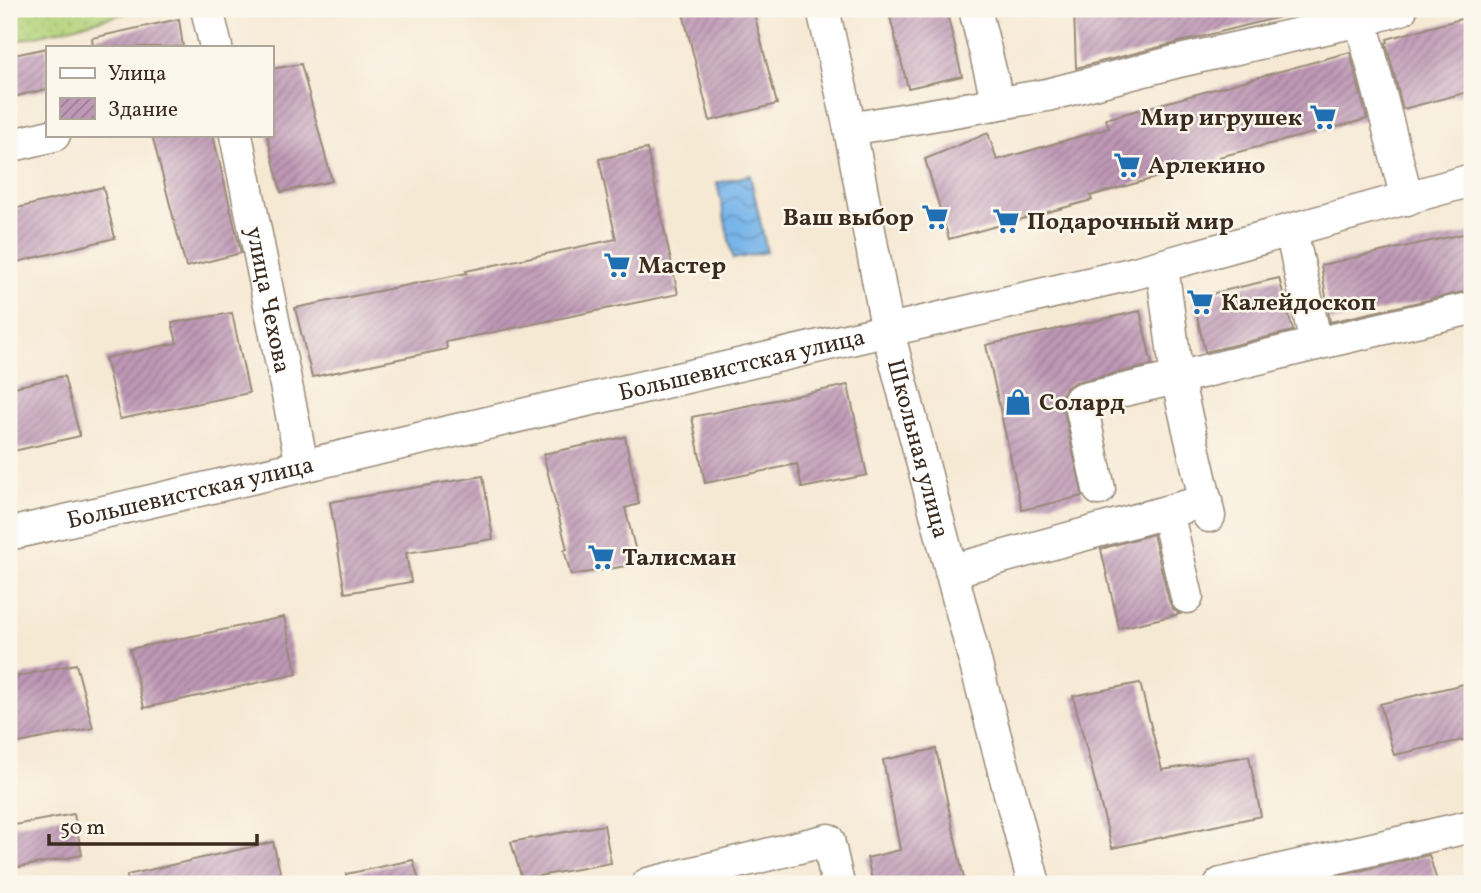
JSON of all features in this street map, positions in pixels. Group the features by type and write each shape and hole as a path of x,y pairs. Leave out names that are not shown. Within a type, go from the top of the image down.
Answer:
{"street":[{"path":"207,9 216,46"},
{"name":"Школьная улица","path":"823,9 850,129 888,332 1034,884"},
{"path":"975,9 998,103"},
{"path":"850,129 1047,95 1401,9"},
{"path":"1361,20 1407,198"},
{"path":"9,146 50,136"},
{"name":"улица Чехова","path":"236,136 302,465"},
{"name":"Большевистская улица","path":"9,534 888,332 1162,266 1472,180"},
{"path":"1291,230 1316,344"},
{"path":"951,571 1167,512 1208,509 1177,378 1162,266"},
{"path":"1099,489 1080,400 1472,308"},
{"path":"1167,512 1187,597"},
{"path":"1221,884 1472,826"},
{"path":"648,884 828,841 838,884"}],"green space":[{"path":"9,9 143,9 9,43"}],"water":[{"path":"750,175 767,252 733,259 717,183"}],"building":[{"path":"682,9 753,9 777,104 710,121"},
{"path":"888,9 946,9 962,76 908,88"},
{"path":"1074,9 1107,9 1108,13 1128,9 1279,9 1280,17 1076,68"},
{"path":"1472,16 1472,91 1403,109 1387,39"},
{"path":"179,19 183,46 93,46 92,38"},
{"path":"46,48 46,89 9,98 9,56"},
{"path":"1350,52 1367,119 1219,157 1220,160 1090,196 1092,200 949,239 925,159 988,133 997,160 1109,128 1106,119"},
{"path":"301,64 332,181 281,192 267,136 273,136 273,69"},
{"path":"152,136 213,136 241,253 186,267"},
{"path":"647,149 678,294 446,342 447,349 312,377 295,308 616,239 599,159"},
{"path":"103,187 115,238 9,264 9,210"},
{"path":"1472,232 1472,290 1330,322 1321,265"},
{"path":"1279,278 1293,331 1205,352 1193,298"},
{"path":"1140,311 1152,365 1076,382 1067,387 1062,395 1083,496 1022,510 986,345"},
{"path":"232,313 249,393 120,419 105,358 177,343 172,323"},
{"path":"64,376 80,436 9,452 9,388"},
{"path":"848,385 867,475 802,488 797,464 705,483 692,417"},
{"path":"625,437 639,504 625,508 639,564 571,575 543,454"},
{"path":"483,476 493,539 406,553 411,582 345,593 330,502"},
{"path":"1153,534 1169,601 1173,609 1180,614 1119,628 1101,549"},
{"path":"284,617 297,674 144,708 130,649"},
{"path":"76,664 93,728 9,745 9,678"},
{"path":"1472,682 1472,738 1394,755 1380,704"},
{"path":"1140,683 1162,770 1249,756 1261,816 1112,848 1073,696"},
{"path":"936,749 965,884 873,884 867,858 900,850 883,760"},
{"path":"74,814 82,855 9,869 9,826"},
{"path":"604,825 611,863 522,879 511,842"},
{"path":"273,842 283,884 128,884 127,875"},
{"path":"1429,855 1438,884 1306,884 1306,883"},
{"path":"413,860 420,884 347,884 346,874"}],"place":[{"name":"Мир игрушек","path":"1323,117"},
{"name":"Арлекино","path":"1127,165"},
{"name":"Ваш выбор","path":"935,217"},
{"name":"Подарочный мир","path":"1006,221"},
{"name":"Мастер","path":"617,265"},
{"name":"Калейдоскоп","path":"1200,302"},
{"name":"Солард","path":"1018,402"},
{"name":"Талисман","path":"601,557"}]}
